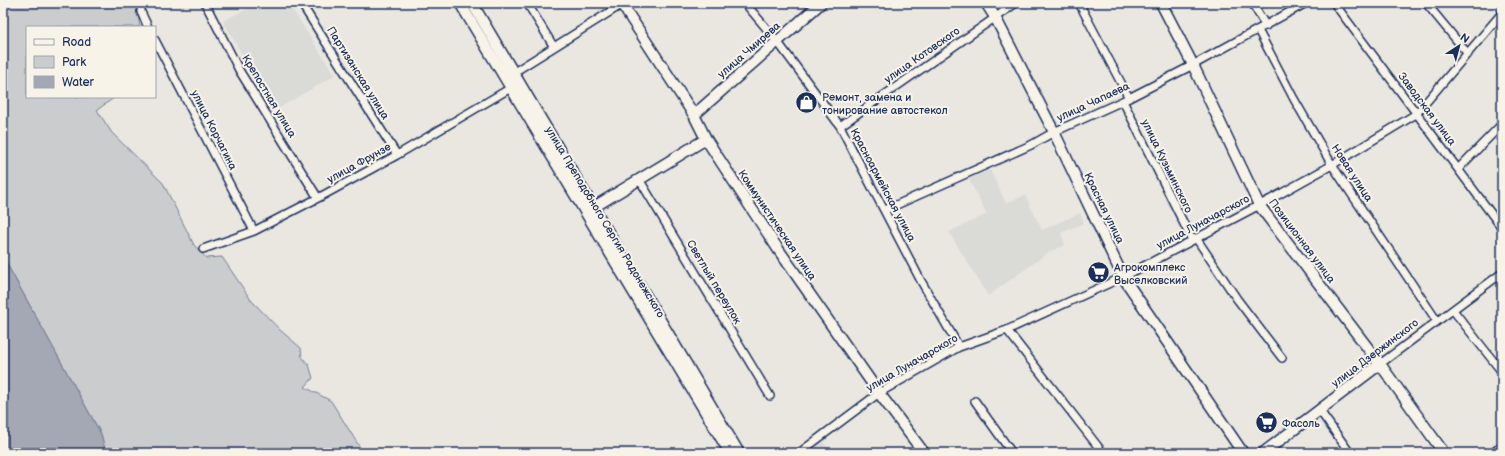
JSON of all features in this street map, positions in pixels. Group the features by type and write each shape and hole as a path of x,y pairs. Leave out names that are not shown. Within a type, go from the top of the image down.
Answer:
{"street":[{"path":"141,3 141,12 148,26"},
{"name":"Крепостная улица","path":"205,3 239,70 318,198"},
{"name":"Партизанская улица","path":"302,3 397,155"},
{"name":"улица Преподобного Сергия Радонежского","path":"460,3 509,75"},
{"name":"улица Преподобного Сергия Радонежского","path":"472,3 515,86 730,453"},
{"path":"527,3 554,47"},
{"path":"509,75 623,3"},
{"name":"Коммунистическая улица","path":"623,3 694,115 706,139 778,249 879,393 924,453"},
{"name":"Красноармейская улица","path":"746,3 777,41 840,126 921,281 959,347"},
{"name":"улица Чмирева","path":"694,115 821,3"},
{"name":"Красная улица","path":"986,3 995,17 1054,132 1124,277 1243,453"},
{"name":"улица Котовского","path":"840,126 1016,3"},
{"name":"улица Кузьминского","path":"1079,3 1194,239 1282,358"},
{"name":"Позиционная улица","path":"1161,3 1194,65 1259,206 1380,364 1444,453"},
{"path":"1252,3 1266,26"},
{"name":"улица Чапаева","path":"885,210 1031,145 1054,132 1126,99 1194,65 1306,3"},
{"name":"Заводская улица","path":"1334,3 1502,228"},
{"path":"1426,3 1468,54"},
{"name":"улица Луначарского","path":"799,453 879,393 959,347 1007,330 1124,277 1259,206 1332,165 1416,114 1502,13"},
{"name":"Новая улица","path":"1258,30 1294,99 1332,165 1437,321"},
{"name":"улица Корчагина","path":"156,42 254,231"},
{"name":"улица Фрунзе","path":"203,249 254,231 318,198 397,155 515,86"},
{"path":"1458,168 1502,124"},
{"path":"589,210 706,139"},
{"name":"Светлый переулок","path":"639,179 770,396"},
{"name":"улица Преподобного Сергия Радонежского","path":"589,210 739,453"},
{"name":"улица Дзержинского","path":"1263,453 1437,321 1502,274"},
{"path":"1453,310 1502,372"},
{"path":"1007,330 1103,453"},
{"path":"975,401 1012,453"},
{"path":"1320,411 1350,453"},
{"path":"1493,453 1502,445"}],"shaded area":[{"path":"258,3 288,3 335,75 274,111 223,21"},
{"path":"990,170 1006,203 1025,195 1042,230 1080,213 1084,223 1061,233 1065,245 1049,252 988,296 949,232 987,214 968,178"},
{"path":"821,440 832,453 804,453"}],"green space":[{"path":"3,3 136,3 140,26 26,26 26,98 114,98 97,110 112,133 163,183 194,245 206,258 222,257 251,300 280,330 301,348 302,357 309,365 313,378 305,387 331,401 361,449 372,453 106,453 101,434 3,257"}],"water":[{"path":"3,257 101,434 106,453 3,453"}],"place":[{"name":"Ремонт, замена и тонирование автостекол","path":"806,103"},
{"name":"Агрокомплекс Выселковский","path":"1099,273"},
{"name":"Фасоль","path":"1266,423"}]}
